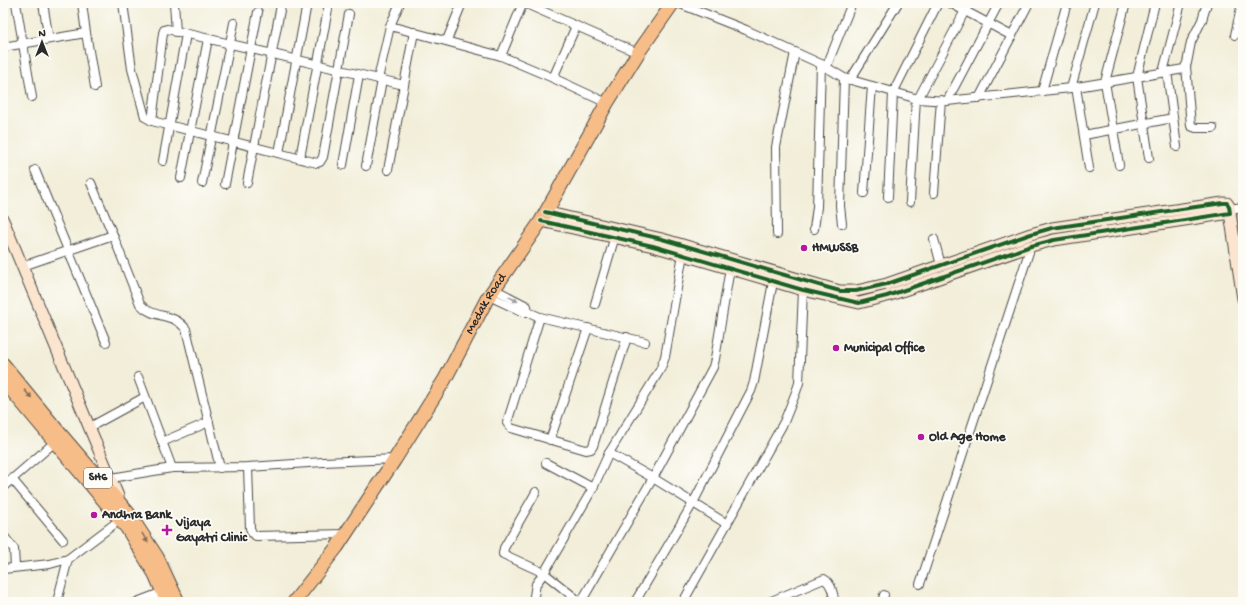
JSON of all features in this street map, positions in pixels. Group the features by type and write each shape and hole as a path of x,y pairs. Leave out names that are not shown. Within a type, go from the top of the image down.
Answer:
{"main road":[{"name":"Medak Road","path":"294,602 337,547 395,458 445,379 492,292 543,216 606,103 638,53 674,3"},
{"name":"SH6","path":"3,364 129,514 157,557 178,602"},
{"name":"SH6","path":"3,380 121,519 155,574 165,597"}],"street":[{"path":"16,3 32,97"},
{"path":"43,3 48,34 47,40"},
{"path":"82,3 95,87"},
{"path":"123,3 132,69 145,117 152,121 317,162 322,160 349,14"},
{"path":"174,3 176,32"},
{"path":"366,166 390,26 400,3"},
{"path":"447,40 462,3"},
{"path":"501,56 524,3 638,53"},
{"path":"678,3 731,23 795,52 847,79 893,93 917,98 944,101 1042,92 1184,69 1186,66"},
{"path":"814,229 817,207 824,66 852,3"},
{"path":"842,224 840,206 847,79 898,3"},
{"path":"888,197 893,93 938,3"},
{"path":"950,3 1012,36"},
{"path":"910,202 917,98 966,11 969,3"},
{"path":"934,193 944,101 999,3"},
{"path":"979,98 1029,3"},
{"path":"1042,92 1067,3"},
{"path":"1089,168 1074,88 1095,3"},
{"path":"1119,165 1105,82 1126,3"},
{"path":"1149,158 1137,76 1155,3"},
{"path":"1177,147 1165,72 1181,3"},
{"path":"1207,3 1202,20 1191,42 1186,66 1191,126 1196,128 1213,128"},
{"path":"1235,35 1242,3"},
{"path":"247,183 281,5"},
{"path":"279,153 306,8"},
{"path":"300,158 328,9"},
{"path":"225,184 258,12"},
{"path":"202,184 234,23"},
{"path":"390,26 447,40 501,56 606,103"},
{"path":"553,78 576,26"},
{"path":"152,121 164,30 404,85"},
{"path":"388,170 414,32"},
{"path":"3,47 86,33"},
{"path":"163,161 186,34"},
{"path":"181,178 208,39"},
{"path":"777,234 776,147 795,52"},
{"path":"343,165 359,75"},
{"path":"864,194 872,86"},
{"path":"1084,135 1173,118"},
{"path":"35,170 106,342"},
{"path":"91,183 140,304 145,310 151,313 176,319 186,329 220,468"},
{"path":"543,216 683,254 773,282 859,303 865,295 886,284 1031,234 1065,226 1227,203 1230,211 1243,299"},
{"path":"543,216 662,239 829,288 856,292 865,295 887,296 1031,246 1068,238 1230,211 1243,207"},
{"path":"3,220 111,478 118,496 118,501"},
{"path":"1065,226 1068,238"},
{"path":"23,266 113,235"},
{"path":"594,304 615,236"},
{"path":"934,239 941,265"},
{"path":"920,584 1031,246"},
{"path":"533,602 536,584 544,573 593,488 609,453 660,370 665,357 683,254"},
{"path":"536,492 503,551 503,554 544,573 581,602 653,478 713,367 730,268"},
{"path":"635,602 693,503 754,382 773,282"},
{"path":"683,602 784,422 796,392 799,372 803,290"},
{"path":"492,292 523,312 645,342"},
{"path":"540,316 507,423 511,428 586,450 591,449 627,337"},
{"path":"550,440 588,328"},
{"path":"138,377 172,468"},
{"path":"90,427 145,397"},
{"path":"162,442 209,422"},
{"path":"3,487 55,442"},
{"path":"609,453 728,524"},
{"path":"111,478 172,468 248,467 395,458"},
{"path":"546,463 593,488"},
{"path":"248,467 250,528 252,533 256,536 346,534"},
{"path":"12,479 63,540"},
{"path":"3,568 50,564 68,559 121,519"},
{"path":"3,536 14,549 15,567"},
{"path":"57,602 68,559"},
{"path":"769,602 824,579 828,582 833,594 834,602"},
{"path":"136,602 165,597"}],"green space":[{"path":"1243,214 1243,265 1235,216"}],"cycle path":[{"path":"541,221 653,246 803,290 859,303 887,296 1031,246 1054,240 1230,213 1227,203 1223,203 1052,228 887,284 856,291 840,291 662,239 545,212"}],"place":[{"name":"HMWSSB","path":"804,248"},
{"name":"Municipal Office","path":"836,348"},
{"name":"Old Age Home","path":"921,437"},
{"name":"Andhra Bank","path":"94,515"},
{"name":"Vijaya Gayatri Clinic","path":"167,530"}]}
